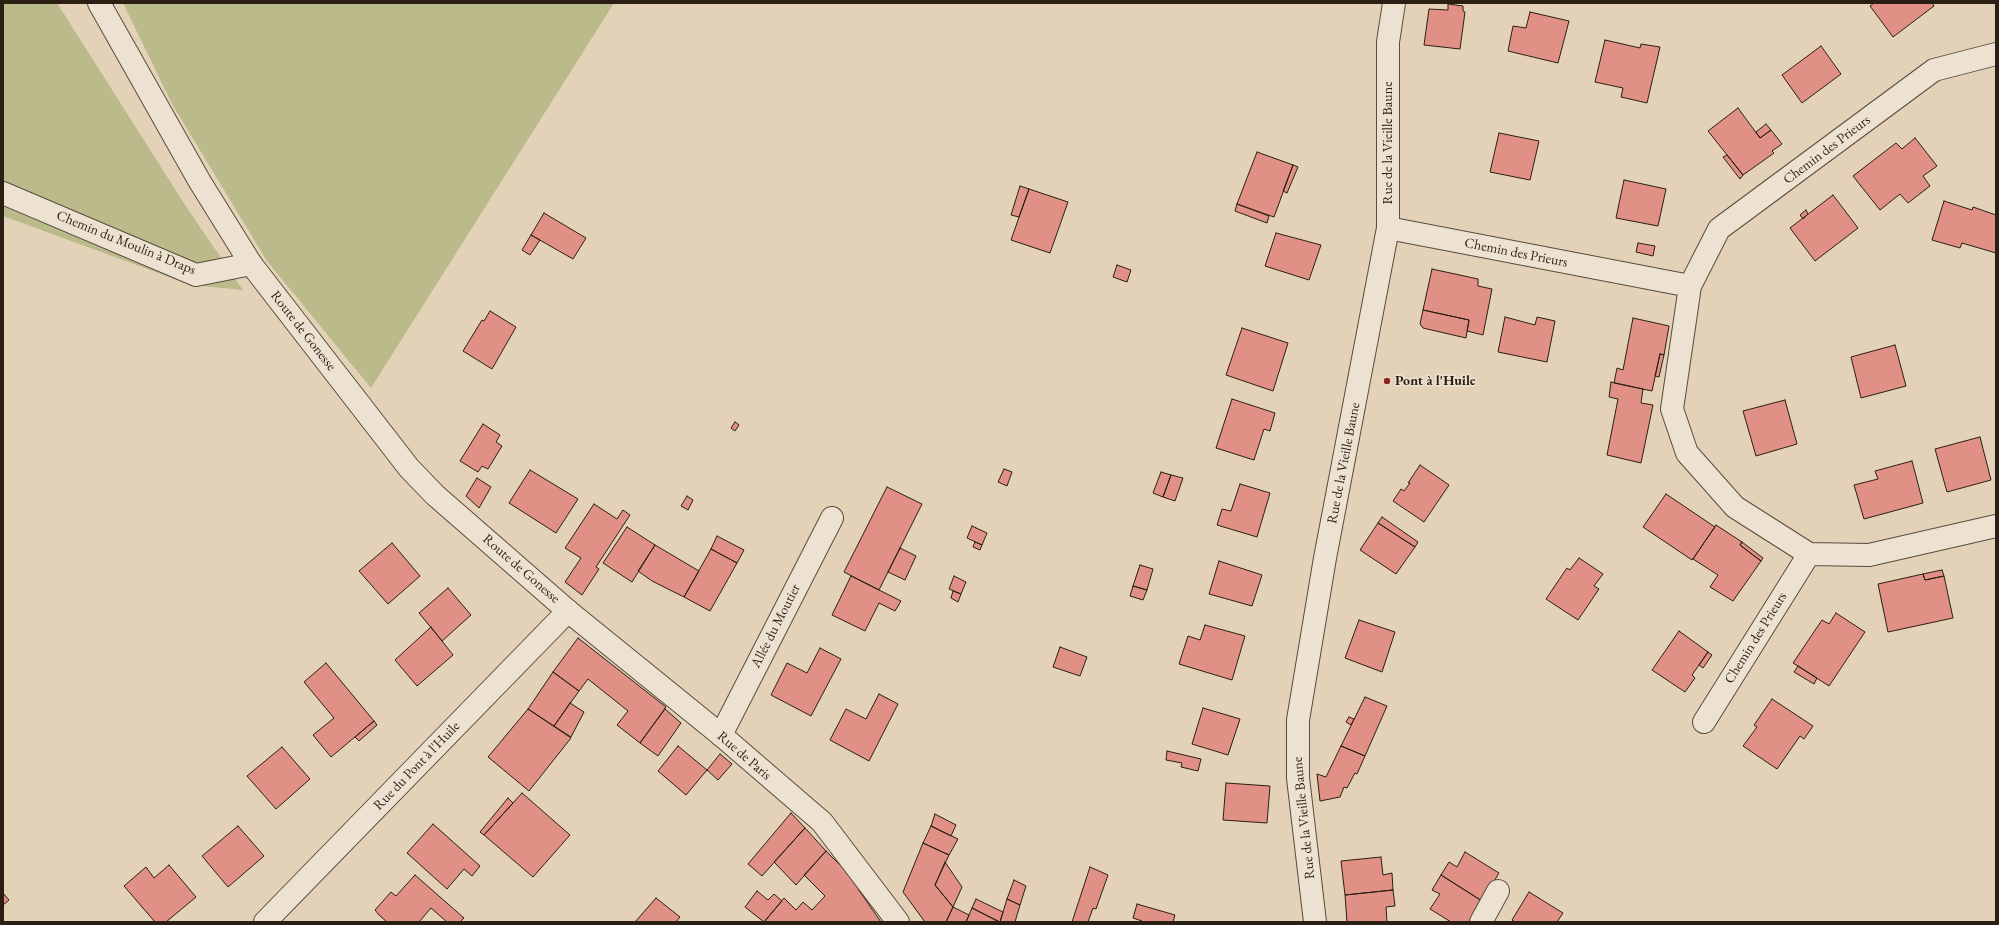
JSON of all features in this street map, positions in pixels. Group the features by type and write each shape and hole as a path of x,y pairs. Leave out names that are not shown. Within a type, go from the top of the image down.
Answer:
{"street":[{"name":"Route de Gonesse","path":"99,3 193,170 251,264 409,468 435,495 568,610"},
{"name":"Rue de la Vieille Baune","path":"1315,922 1298,778 1298,720 1325,558 1388,228 1388,42 1394,3"},
{"name":"Chemin des Prieurs","path":"1704,722 1809,554 1735,507 1687,453 1672,409 1690,286 1719,229 1934,70 1996,54"},
{"name":"Chemin du Moulin à Draps","path":"3,193 196,275 251,264"},
{"name":"Chemin des Prieurs","path":"1388,228 1690,286"},
{"name":"Allée du Moutier","path":"721,735 832,518"},
{"path":"1809,554 1869,555 1996,526"},
{"name":"Rue de Paris","path":"568,610 721,735 822,822 898,922"},
{"name":"Rue du Pont à l'Huile","path":"265,922 568,610"},
{"path":"1481,922 1498,891"}],"green space":[{"path":"3,3 57,3 187,208 243,290 191,285 3,216"},
{"path":"123,3 614,3 371,388 267,261 172,104"}],"building":[{"path":"1874,3 1932,3 1934,6 1893,37 1870,6"},
{"path":"1448,4 1463,6 1463,11 1465,12 1460,49 1424,45 1429,9 1448,10"},
{"path":"1530,12 1569,21 1558,63 1508,51 1513,26 1526,28"},
{"path":"1605,40 1640,48 1641,44 1660,47 1647,103 1621,97 1623,88 1595,82"},
{"path":"1821,46 1841,74 1802,103 1782,75"},
{"path":"1738,108 1760,138 1771,130 1782,144 1772,151 1774,153 1743,175 1708,131"},
{"path":"1766,124 1771,130 1760,138 1756,132"},
{"path":"1499,133 1539,141 1530,180 1490,172"},
{"path":"1915,138 1937,166 1923,176 1930,186 1908,203 1900,194 1880,210 1853,176 1896,143 1902,149"},
{"path":"1257,152 1293,165 1274,217 1237,204"},
{"path":"1727,155 1743,175 1740,179 1723,157"},
{"path":"1293,165 1298,167 1287,193 1283,191"},
{"path":"1624,180 1666,189 1658,226 1616,218"},
{"path":"1020,186 1029,189 1019,217 1011,215"},
{"path":"1029,189 1068,202 1050,253 1011,240"},
{"path":"1833,195 1858,228 1815,261 1790,228"},
{"path":"1944,201 1972,210 1973,207 1996,215 1996,253 1962,243 1960,248 1932,240"},
{"path":"1237,204 1269,216 1267,223 1235,211"},
{"path":"1806,210 1808,214 1803,219 1800,215"},
{"path":"544,213 586,238 573,259 531,235"},
{"path":"1276,233 1321,245 1309,280 1265,266"},
{"path":"531,235 540,240 530,255 522,250"},
{"path":"1638,243 1655,246 1653,256 1636,252"},
{"path":"1117,265 1131,270 1127,282 1113,277"},
{"path":"1432,269 1478,279 1478,286 1492,289 1483,335 1467,331 1469,320 1423,310"},
{"path":"1423,310 1469,320 1466,338 1423,328 1420,324"},
{"path":"490,311 516,327 492,369 463,351 482,320 484,321"},
{"path":"1505,317 1535,325 1537,317 1555,321 1547,362 1498,352"},
{"path":"1633,318 1669,326 1664,355 1660,354 1652,391 1614,383 1617,368 1623,370"},
{"path":"1242,328 1288,343 1273,391 1226,375"},
{"path":"1895,345 1906,386 1861,398 1851,357"},
{"path":"1660,354 1664,355 1659,377 1655,376"},
{"path":"1611,382 1643,389 1641,403 1653,405 1641,463 1607,455 1618,399 1609,397"},
{"path":"1232,399 1275,413 1270,431 1264,429 1254,460 1216,448"},
{"path":"1785,400 1797,444 1756,456 1743,411"},
{"path":"735,422 739,425 735,431 731,428"},
{"path":"483,424 500,435 496,442 502,446 488,469 482,466 478,472 460,461"},
{"path":"1980,437 1991,480 1947,492 1935,449"},
{"path":"1912,461 1923,503 1864,519 1854,485 1878,479 1875,471"},
{"path":"1420,465 1449,485 1424,522 1393,501 1401,489 1404,491 1410,483 1408,483"},
{"path":"1004,469 1012,472 1007,486 998,482"},
{"path":"530,470 578,499 556,533 509,503"},
{"path":"1161,472 1171,475 1163,497 1153,493"},
{"path":"1171,475 1183,478 1175,501 1163,497"},
{"path":"477,478 491,487 479,508 466,496"},
{"path":"1240,484 1270,493 1257,537 1217,525 1222,509 1231,511"},
{"path":"887,487 922,504 879,590 844,572"},
{"path":"1666,494 1715,527 1692,560 1643,527"},
{"path":"687,496 693,500 688,510 681,506"},
{"path":"594,504 617,519 623,510 630,515 596,567 599,569 582,595 565,582 581,558 565,548"},
{"path":"1382,517 1418,542 1415,547 1378,523"},
{"path":"1378,523 1415,547 1396,574 1360,550"},
{"path":"1716,525 1742,542 1740,545 1761,561 1733,601 1710,587 1718,575 1693,559"},
{"path":"972,526 987,533 982,545 967,538"},
{"path":"627,527 655,545 632,582 603,563"},
{"path":"717,536 744,550 737,563 711,549"},
{"path":"975,542 982,545 980,550 973,547"},
{"path":"1742,542 1763,558 1761,561 1740,545"},
{"path":"392,543 420,576 388,604 359,571"},
{"path":"655,545 699,571 684,597 652,581 638,571"},
{"path":"900,548 916,556 905,580 888,572"},
{"path":"711,549 737,563 710,611 684,597"},
{"path":"1579,558 1603,574 1594,586 1599,589 1578,620 1546,599 1567,568 1570,570"},
{"path":"1219,561 1262,575 1252,606 1209,594"},
{"path":"1140,565 1153,569 1147,590 1133,586"},
{"path":"1942,570 1944,576 1925,580 1923,574"},
{"path":"1923,574 1925,580 1944,576 1953,618 1888,632 1878,584"},
{"path":"851,576 901,601 895,611 879,603 865,631 832,615"},
{"path":"954,576 966,582 961,594 949,589"},
{"path":"1133,586 1147,590 1143,600 1130,596"},
{"path":"448,588 471,615 442,641 419,613"},
{"path":"953,591 961,594 958,602 951,598"},
{"path":"1836,613 1865,632 1829,686 1793,663 1822,620 1829,624"},
{"path":"1359,620 1395,632 1382,672 1345,658"},
{"path":"1205,625 1245,636 1232,680 1179,664 1188,636 1200,640"},
{"path":"431,627 453,655 417,686 395,660"},
{"path":"1679,631 1708,652 1692,675 1695,678 1685,692 1652,670"},
{"path":"578,638 666,707 640,743 617,725 628,711 588,679 579,691 553,672"},
{"path":"1060,647 1087,657 1080,676 1053,667"},
{"path":"820,648 841,659 811,716 771,695 787,663 807,673"},
{"path":"1708,652 1712,655 1703,668 1699,665"},
{"path":"326,663 374,721 331,757 313,735 334,718 304,682"},
{"path":"1798,666 1817,678 1814,684 1794,672"},
{"path":"553,672 579,691 554,726 528,709"},
{"path":"879,694 898,704 869,761 830,740 846,709 866,719"},
{"path":"1365,697 1387,706 1365,756 1341,746"},
{"path":"1772,699 1813,726 1804,739 1800,736 1777,769 1743,746 1757,727 1754,725"},
{"path":"570,703 584,712 571,737 554,726"},
{"path":"1203,708 1240,719 1228,755 1192,744"},
{"path":"528,709 571,738 529,791 488,757"},
{"path":"665,709 681,723 658,756 640,743"},
{"path":"1349,717 1354,719 1351,725 1346,722"},
{"path":"374,721 377,725 359,741 355,737"},
{"path":"678,746 707,770 686,795 658,771"},
{"path":"1341,746 1365,756 1357,774 1355,773 1347,788 1344,787 1340,797 1320,801 1317,774 1326,777"},
{"path":"282,747 310,779 276,809 247,776"},
{"path":"1167,751 1201,759 1198,771 1181,767 1182,763 1166,760"},
{"path":"720,754 732,764 718,780 707,770"},
{"path":"1226,783 1270,786 1267,823 1223,820"},
{"path":"522,793 570,835 533,877 484,835"},
{"path":"508,798 513,803 484,835 480,832"},
{"path":"791,813 805,828 762,876 748,864"},
{"path":"935,814 956,825 951,836 931,826"},
{"path":"433,824 480,866 472,876 464,869 447,889 407,853"},
{"path":"238,826 264,856 228,887 202,856"},
{"path":"931,826 958,839 949,855 923,843"},
{"path":"805,828 826,851 796,885 774,862"},
{"path":"923,843 949,855 935,885 953,907 946,922 925,922 903,892"},
{"path":"826,851 861,886 858,889 881,922 764,922 784,898 796,910 803,902 812,910 825,896 804,875"},
{"path":"1465,852 1499,873 1482,901 1441,875 1449,862 1457,867"},
{"path":"1381,857 1383,875 1392,873 1393,890 1345,895 1341,861"},
{"path":"945,862 962,887 953,907 935,885"},
{"path":"169,865 196,897 166,922 155,922 124,886 146,867 154,878"},
{"path":"1090,867 1108,875 1096,909 1093,908 1088,922 1072,922"},
{"path":"415,875 464,918 460,922 447,922 431,908 419,922 387,922 379,915 375,910 391,892 396,896"},
{"path":"1441,875 1482,901 1469,922 1451,922 1430,909 1440,894 1432,890"},
{"path":"1014,880 1026,886 1020,905 1007,899"},
{"path":"1393,890 1395,906 1386,907 1387,922 1347,922 1345,895"},
{"path":"757,891 768,900 774,894 782,901 764,922 745,907"},
{"path":"1529,892 1563,913 1557,922 1515,922 1512,920"},
{"path":"3,893 9,900 3,905"},
{"path":"656,898 680,917 676,922 635,922"},
{"path":"976,899 1003,912 1000,922 972,908"},
{"path":"1007,899 1020,905 1015,922 1000,922"},
{"path":"1137,904 1175,915 1173,922 1142,922 1133,918"},
{"path":"953,907 969,915 966,922 946,922"},
{"path":"972,908 999,922 966,922"}],"place":[{"name":"Pont à l'Huile","path":"1387,381"}]}
